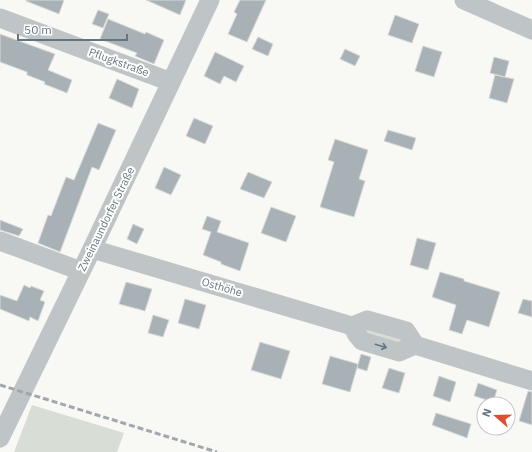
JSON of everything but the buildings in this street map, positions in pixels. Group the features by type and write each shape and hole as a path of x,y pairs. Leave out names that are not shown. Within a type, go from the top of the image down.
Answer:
{"street":[{"name":"Zweinaundorfer Straße","path":"0,438 81,272 210,0"},
{"path":"464,0 532,30"},
{"name":"Pflugkstraße","path":"0,18 171,82"},
{"path":"0,241 81,272"},
{"name":"Osthöhe","path":"92,249 352,326 367,320 406,331 415,345 532,381"}],"shaded area":[{"path":"364,327 402,334 405,345 366,337"},
{"path":"32,405 124,433 117,452 14,452"}],"railway":[{"path":"0,385 217,452"}]}
